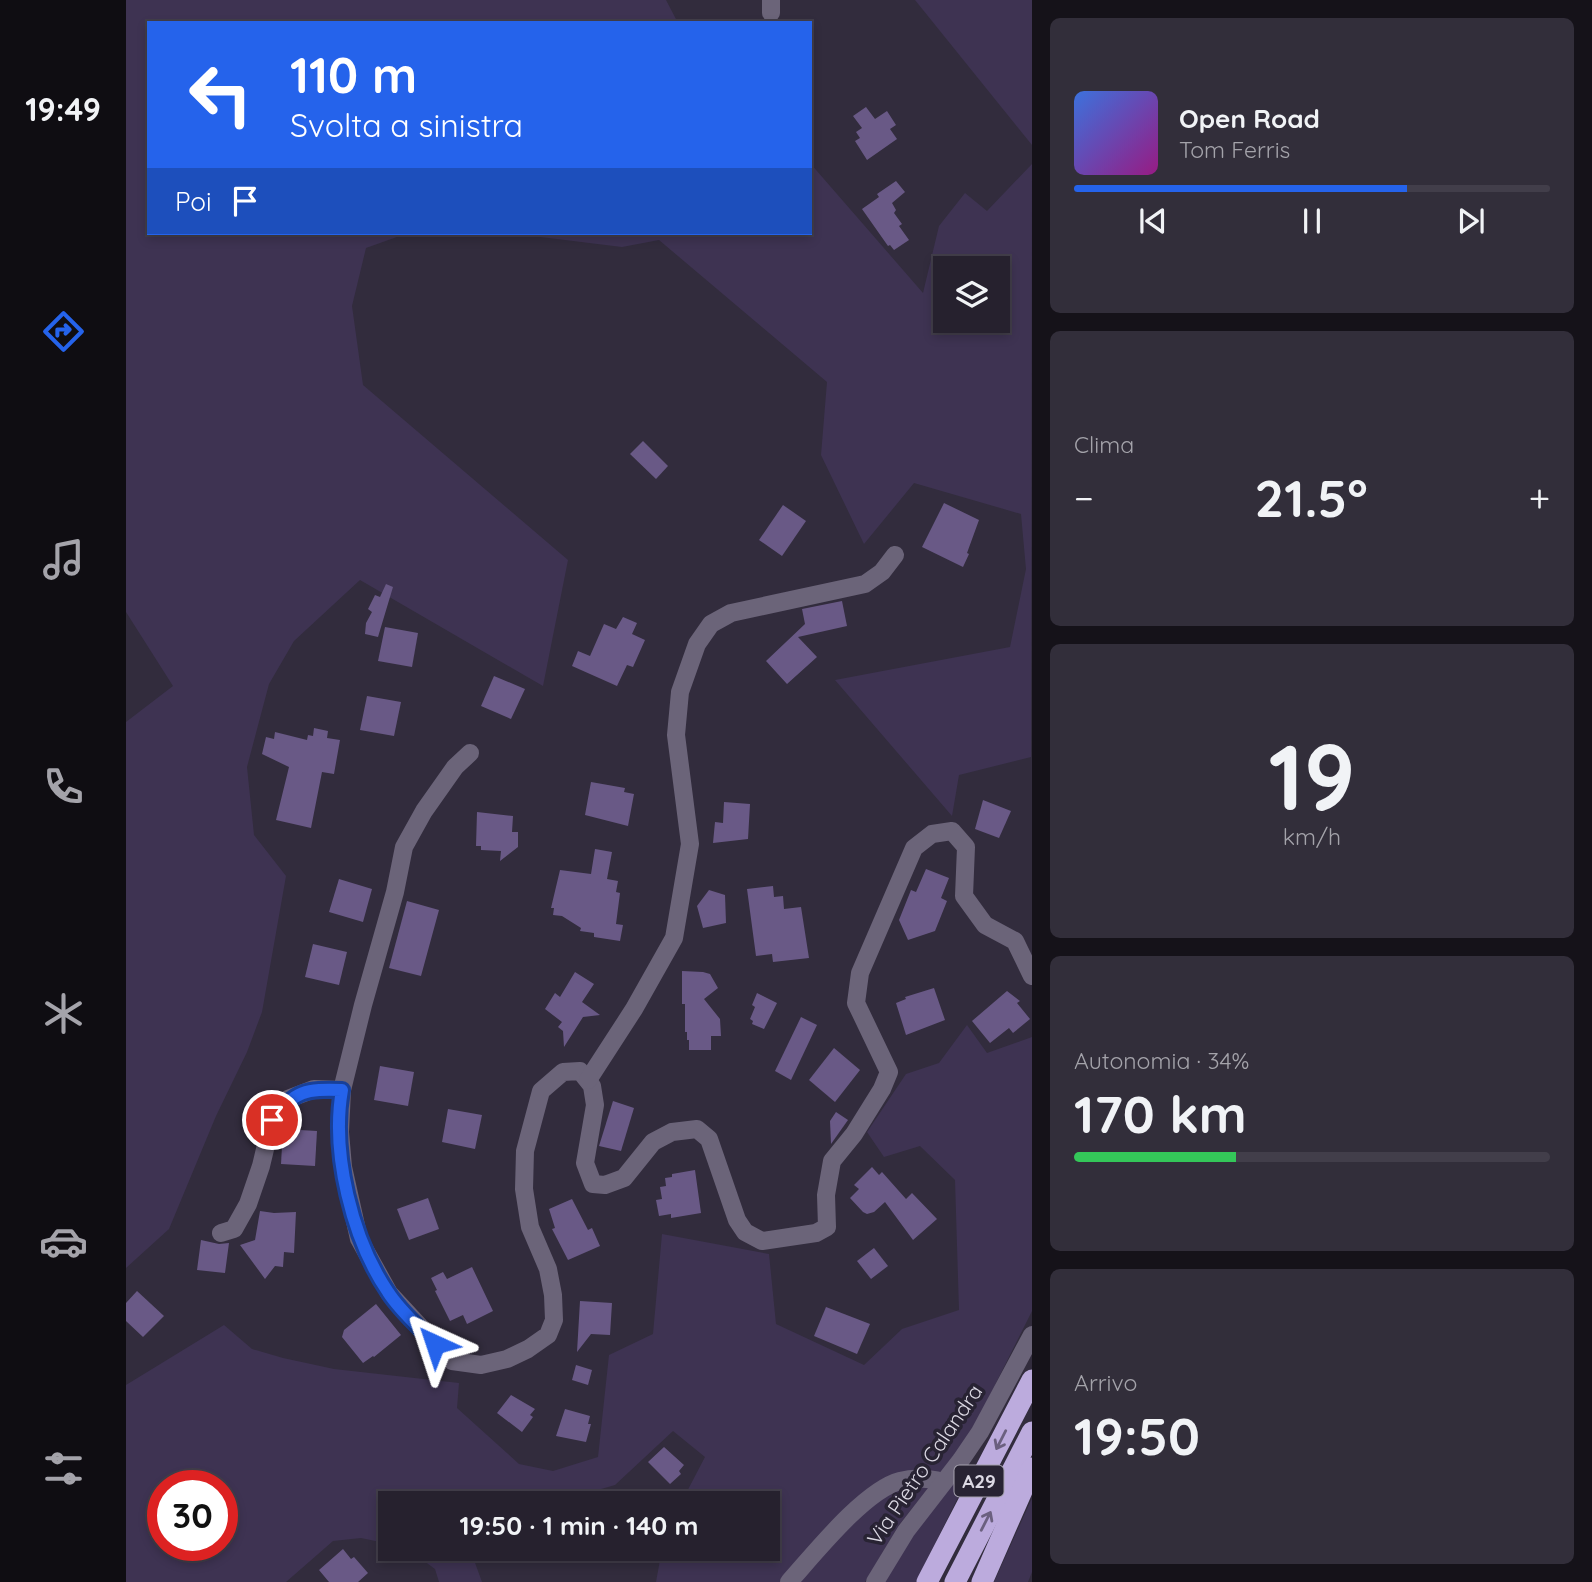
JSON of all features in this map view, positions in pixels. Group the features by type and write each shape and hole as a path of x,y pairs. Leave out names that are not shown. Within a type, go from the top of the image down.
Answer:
{"highway":[{"name":"A29","path":"927,1582 1032,1380"},
{"name":"A29","path":"955,1582 1032,1432"},
{"path":"982,1582 1032,1468"}],"street":[{"path":"587,1080 634,1009 674,938 690,844 676,735 680,692 697,644 711,624 731,613 865,583 883,572 895,555"},
{"path":"470,753 455,767 432,800 404,848 342,1090 340,1132 343,1167 359,1238 388,1293 452,1361 481,1365 507,1359 548,1335 554,1320 548,1269 530,1227 524,1189 525,1151 541,1091 563,1072 580,1071 592,1086 594,1105 585,1163 593,1184 605,1185 624,1178 653,1142 672,1132 697,1129 709,1139 737,1220 745,1232 762,1241 816,1233 827,1227 826,1195 832,1161 861,1123 889,1072 856,1003 860,973 914,848 932,834 952,831 966,847 964,896 985,925 1015,941 1032,976"},
{"path":"222,1233 234,1228 248,1204 272,1120 288,1099 314,1089 342,1090"},
{"name":"Via Pietro Calandra","path":"875,1582 906,1531 980,1432 1032,1335"},
{"path":"789,1582 839,1528 878,1492 913,1478 943,1482"}],"shaded area":[{"path":"126,0 666,0 677,21 147,21 147,235 402,235 366,248 352,306 363,385 568,560 543,686 360,580 294,641 269,684 247,767 254,835 286,876 262,1012 169,1229 126,1268 126,722 173,686 126,612"},
{"path":"915,0 1032,0 1032,145"},
{"path":"1032,164 1031,757 959,775 952,816 835,680 1010,647 1026,569 1021,514 914,483 864,544 821,455 827,382 659,240 622,247 523,235 812,235 812,165 923,293 939,226 965,193 987,211"},
{"path":"967,1025 987,1053 1032,1037 1032,1311 969,1437 899,1525 865,1582 656,1582 660,1561 780,1561 780,1491 687,1491 705,1457 673,1431 615,1485 594,1491 378,1491 378,1542 361,1538 333,1541 286,1582 126,1582 126,1385 224,1325 252,1349 283,1358 334,1369 459,1383 457,1408 519,1464 553,1471 598,1457 609,1355 653,1334 662,1234 769,1254 776,1324 864,1365 902,1329 959,1310 955,1180 920,1146 884,1157 867,1132 906,1074 939,1063"},
{"path":"966,1468 972,1469 916,1582 884,1582 922,1523"},
{"path":"1032,1498 1032,1572 1028,1582 994,1582"},
{"path":"424,1561 474,1561 482,1582 439,1582 435,1569"}],"building":[{"path":"866,107 875,119 887,111 896,125 890,129 897,139 867,160 855,141 860,138 856,132 862,128 853,116"},
{"path":"896,181 905,192 892,203 896,210 894,213 909,240 894,250 888,246 862,209"},
{"path":"643,441 668,466 656,479 630,454"},
{"path":"944,503 979,520 963,567 922,547"},
{"path":"783,505 806,521 782,556 759,540"},
{"path":"386,584 393,587 378,637 365,634 366,623 372,612 368,609 375,595 380,597"},
{"path":"842,601 847,626 798,637 817,657 787,684 766,661 805,624 802,609"},
{"path":"623,617 637,623 632,634 645,640 633,667 627,665 617,686 572,666 578,651 590,656 604,624 616,629"},
{"path":"385,627 418,633 412,667 378,661"},
{"path":"494,676 525,689 511,719 481,706"},
{"path":"367,696 401,702 394,736 360,730"},
{"path":"314,728 328,731 327,738 340,740 334,774 322,772 311,828 276,820 289,767 262,754 266,737 274,739 275,732 307,740 308,735 313,736"},
{"path":"591,782 625,788 624,792 634,794 628,826 585,815"},
{"path":"983,800 1011,811 999,838 975,829"},
{"path":"724,802 750,804 748,839 713,843 715,822 723,823"},
{"path":"477,812 513,816 512,832 518,832 518,847 500,861 501,851 481,850 481,846 476,846"},
{"path":"595,849 612,852 607,879 618,881 616,892 620,893 616,924 623,925 620,941 594,937 594,933 580,931 581,928 562,916 553,915 554,908 551,908 560,870 591,874"},
{"path":"926,869 949,878 941,898 947,901 935,931 908,940 899,920 911,890 916,892"},
{"path":"339,879 372,889 363,922 329,912"},
{"path":"773,886 774,897 783,896 784,909 801,907 809,958 773,962 772,954 756,956 747,889"},
{"path":"709,890 725,895 726,923 703,928 697,906"},
{"path":"407,901 439,910 421,976 389,968"},
{"path":"313,944 347,952 339,985 305,977"},
{"path":"682,971 710,974 718,988 704,999 720,1019 721,1036 711,1036 711,1050 689,1050 689,1040 685,1032 685,1004 682,1004"},
{"path":"575,972 594,984 582,1002 600,1015 583,1017 564,1047 563,1031 558,1027 562,1022 545,1009 555,993 560,997"},
{"path":"934,988 945,1020 906,1035 896,1003 906,999 905,997"},
{"path":"1007,991 1020,1001 1017,1003 1030,1019 1013,1033 1009,1028 990,1043 972,1021"},
{"path":"757,993 777,1003 764,1029 752,1024 750,1019"},
{"path":"801,1017 817,1025 791,1080 775,1071"},
{"path":"834,1048 860,1070 835,1102 809,1080"},
{"path":"380,1066 414,1072 408,1106 374,1100"},
{"path":"613,1101 634,1108 621,1151 599,1146"},
{"path":"448,1109 482,1115 475,1149 442,1142"},
{"path":"836,1112 848,1120 831,1144 830,1121"},
{"path":"283,1129 317,1131 315,1166 281,1164"},
{"path":"872,1167 879,1175 882,1172 906,1199 912,1193 937,1219 913,1240 885,1202 874,1212 867,1214 850,1198 859,1189 854,1185"},
{"path":"695,1170 701,1213 671,1218 671,1214 659,1216 656,1200 662,1199 660,1187 666,1186 665,1178"},
{"path":"428,1198 439,1229 409,1240 397,1209"},
{"path":"572,1199 588,1230 592,1228 600,1246 568,1260 552,1229 555,1228 549,1209"},
{"path":"260,1211 296,1212 294,1253 284,1252 283,1267 275,1266 265,1279 240,1245 255,1240"},
{"path":"201,1240 229,1243 225,1273 197,1270"},
{"path":"874,1248 888,1266 871,1279 857,1261"},
{"path":"472,1267 493,1311 467,1324 463,1315 450,1321 431,1278 443,1272 447,1279"},
{"path":"137,1291 164,1316 143,1337 126,1321 126,1303"},
{"path":"580,1301 612,1303 610,1335 591,1334 577,1352"},
{"path":"376,1304 401,1335 363,1363 342,1337 344,1330"},
{"path":"826,1307 870,1324 857,1354 814,1336"},
{"path":"576,1365 592,1370 588,1385 572,1380"},
{"path":"511,1395 535,1409 530,1415 533,1417 522,1432 497,1413"},
{"path":"565,1409 590,1416 588,1424 591,1424 586,1442 556,1436"},
{"path":"664,1447 684,1465 679,1471 681,1474 670,1484 648,1462"},
{"path":"343,1549 368,1573 358,1582 329,1582 319,1570"}],"route":[{"path":"272,1120 288,1099 314,1089 342,1090 340,1132 343,1167 359,1238 388,1293 435,1344"}]}
